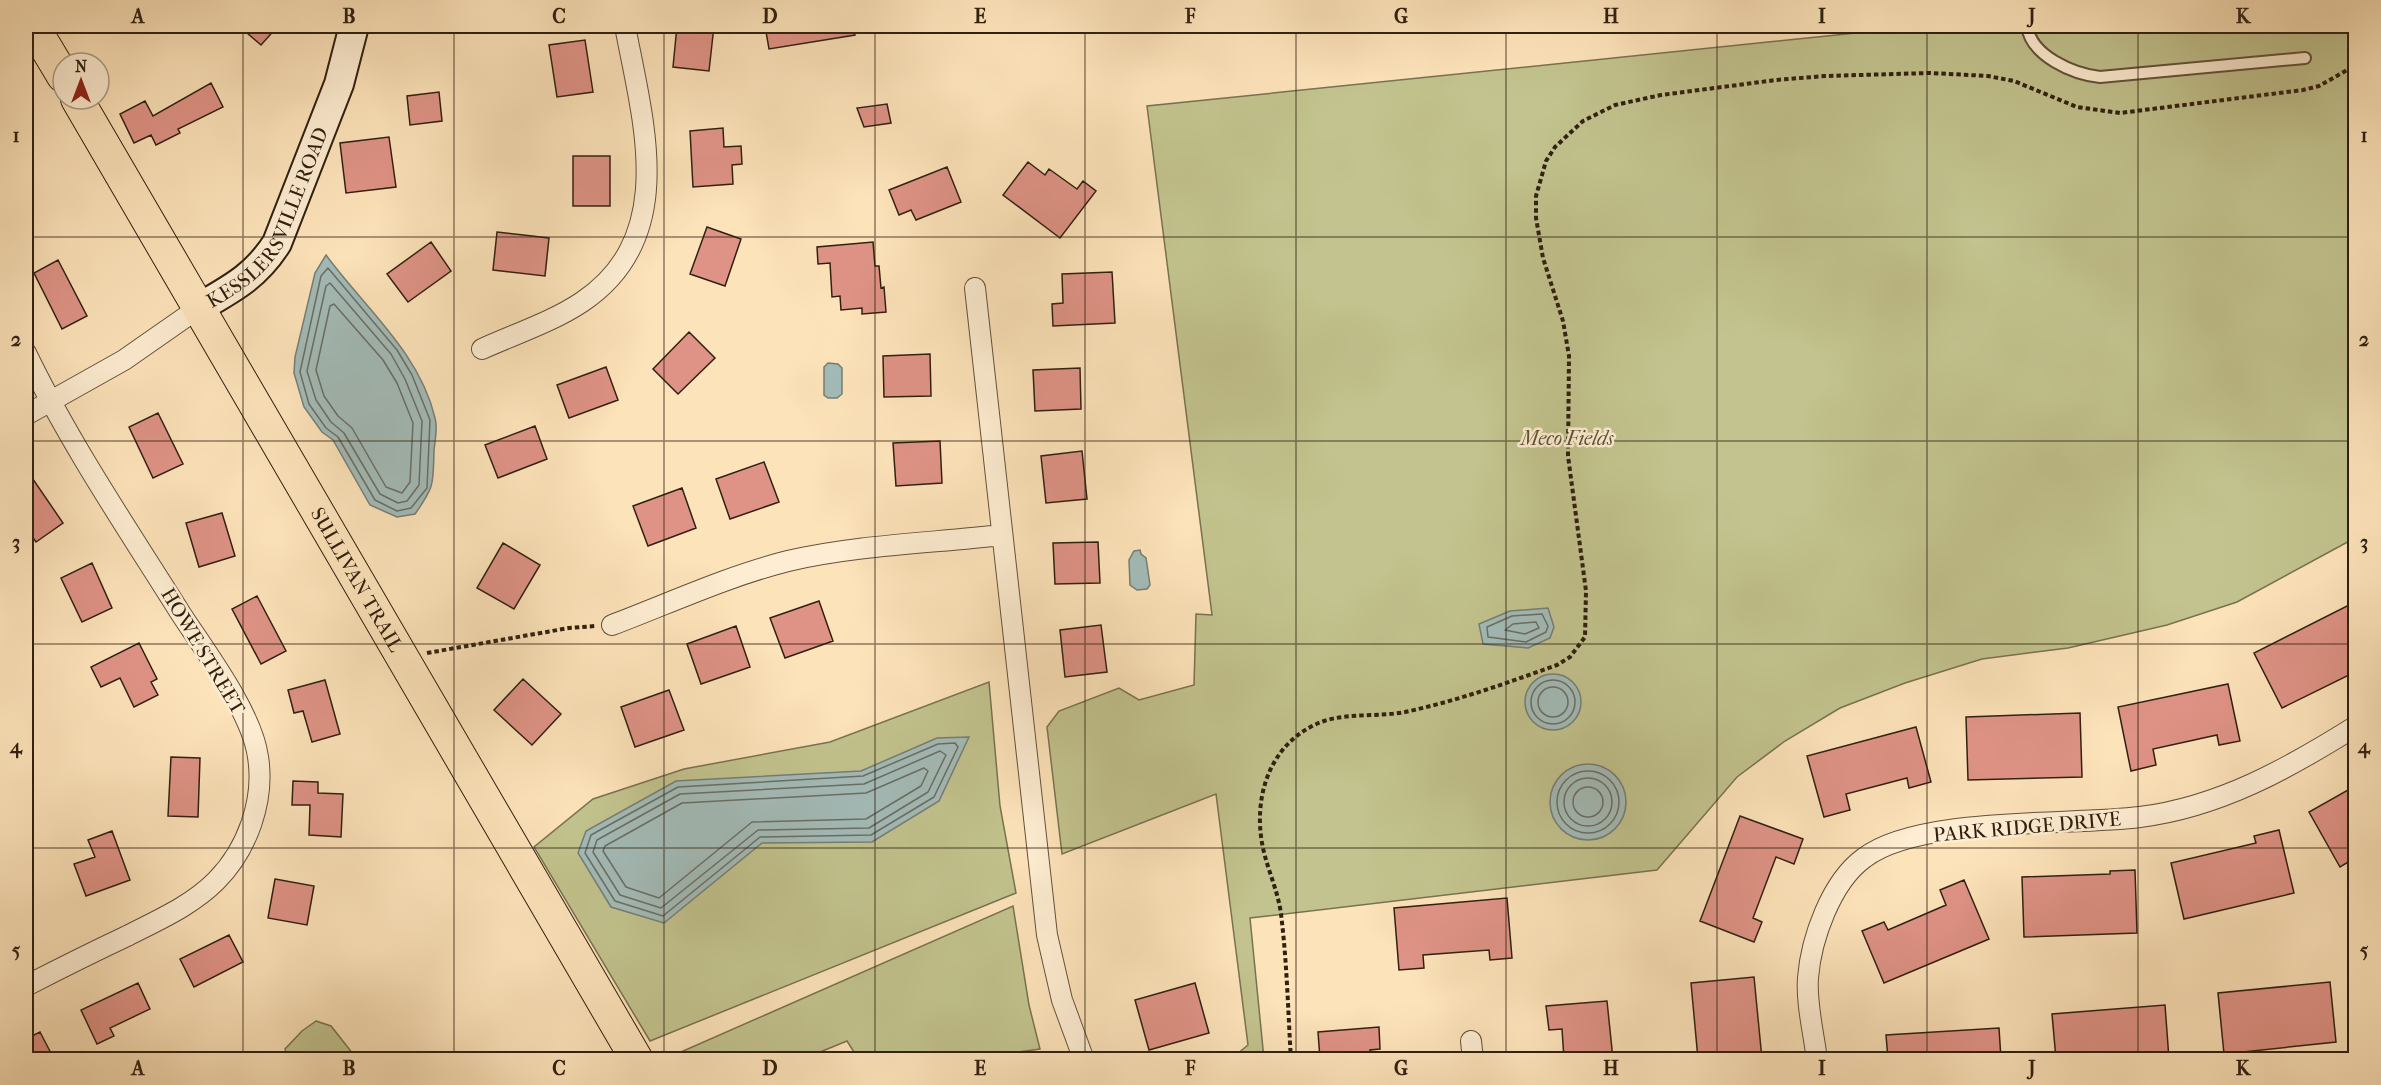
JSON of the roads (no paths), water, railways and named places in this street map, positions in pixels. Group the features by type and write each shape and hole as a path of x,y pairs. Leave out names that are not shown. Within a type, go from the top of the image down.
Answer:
{"main road":[{"path":"33,26 51,56"},
{"name":"KESSLERSVILLE ROAD","path":"200,307 246,280 265,261 276,243 339,84 354,26"},
{"name":"SULLIVAN TRAIL","path":"84,111 637,1059"}],"street":[{"path":"482,349 581,303 608,282 631,249 639,231 647,194 646,158 625,26"},
{"path":"975,288 1047,935 1062,1000 1084,1059"},
{"name":"KESSLERSVILLE ROAD","path":"26,415 124,360 200,307"},
{"name":"HOWE STREET","path":"26,353 49,402 239,704 258,756 259,796 254,817 233,860 200,896 169,915 26,986"},
{"path":"612,625 759,569 790,561 822,555 1002,535"},
{"name":"PARK RIDGE DRIVE","path":"1817,1059 1808,979 1818,929 1838,888 1864,858 1897,842 1939,831 2142,817 2203,803 2257,784 2355,726"}],"lane":[{"path":"2027,26 2028,36 2043,52 2062,66 2084,75 2100,77 2305,58"}],"water":[{"path":"326,255 404,352 428,394 436,425 433,478 430,490 415,514 397,517 370,505 333,440 322,432 304,407 294,373 295,357 315,273"},
{"path":"828,363 838,364 842,368 842,394 837,398 828,398 824,395 824,367"},
{"path":"1140,550 1146,558 1150,585 1147,589 1137,590 1130,585 1129,560 1134,551"},
{"path":"1548,608 1554,627 1550,638 1528,648 1483,644 1479,624 1510,611"},
{"path":"1548,674 1558,674 1573,682 1579,691 1581,702 1579,713 1573,722 1558,730 1548,730 1537,725 1530,718 1525,707 1525,697 1530,686 1537,679"},
{"path":"969,737 939,801 872,842 762,843 664,923 611,907 578,853 586,831 676,781 861,771 937,738"},
{"path":"1588,764 1602,767 1615,775 1623,788 1626,802 1623,816 1615,829 1602,837 1588,840 1574,837 1561,829 1553,816 1550,802 1553,788 1561,775 1574,767"}],"park label":[{"name":"Meco Fields","path":"1567,438"}]}
